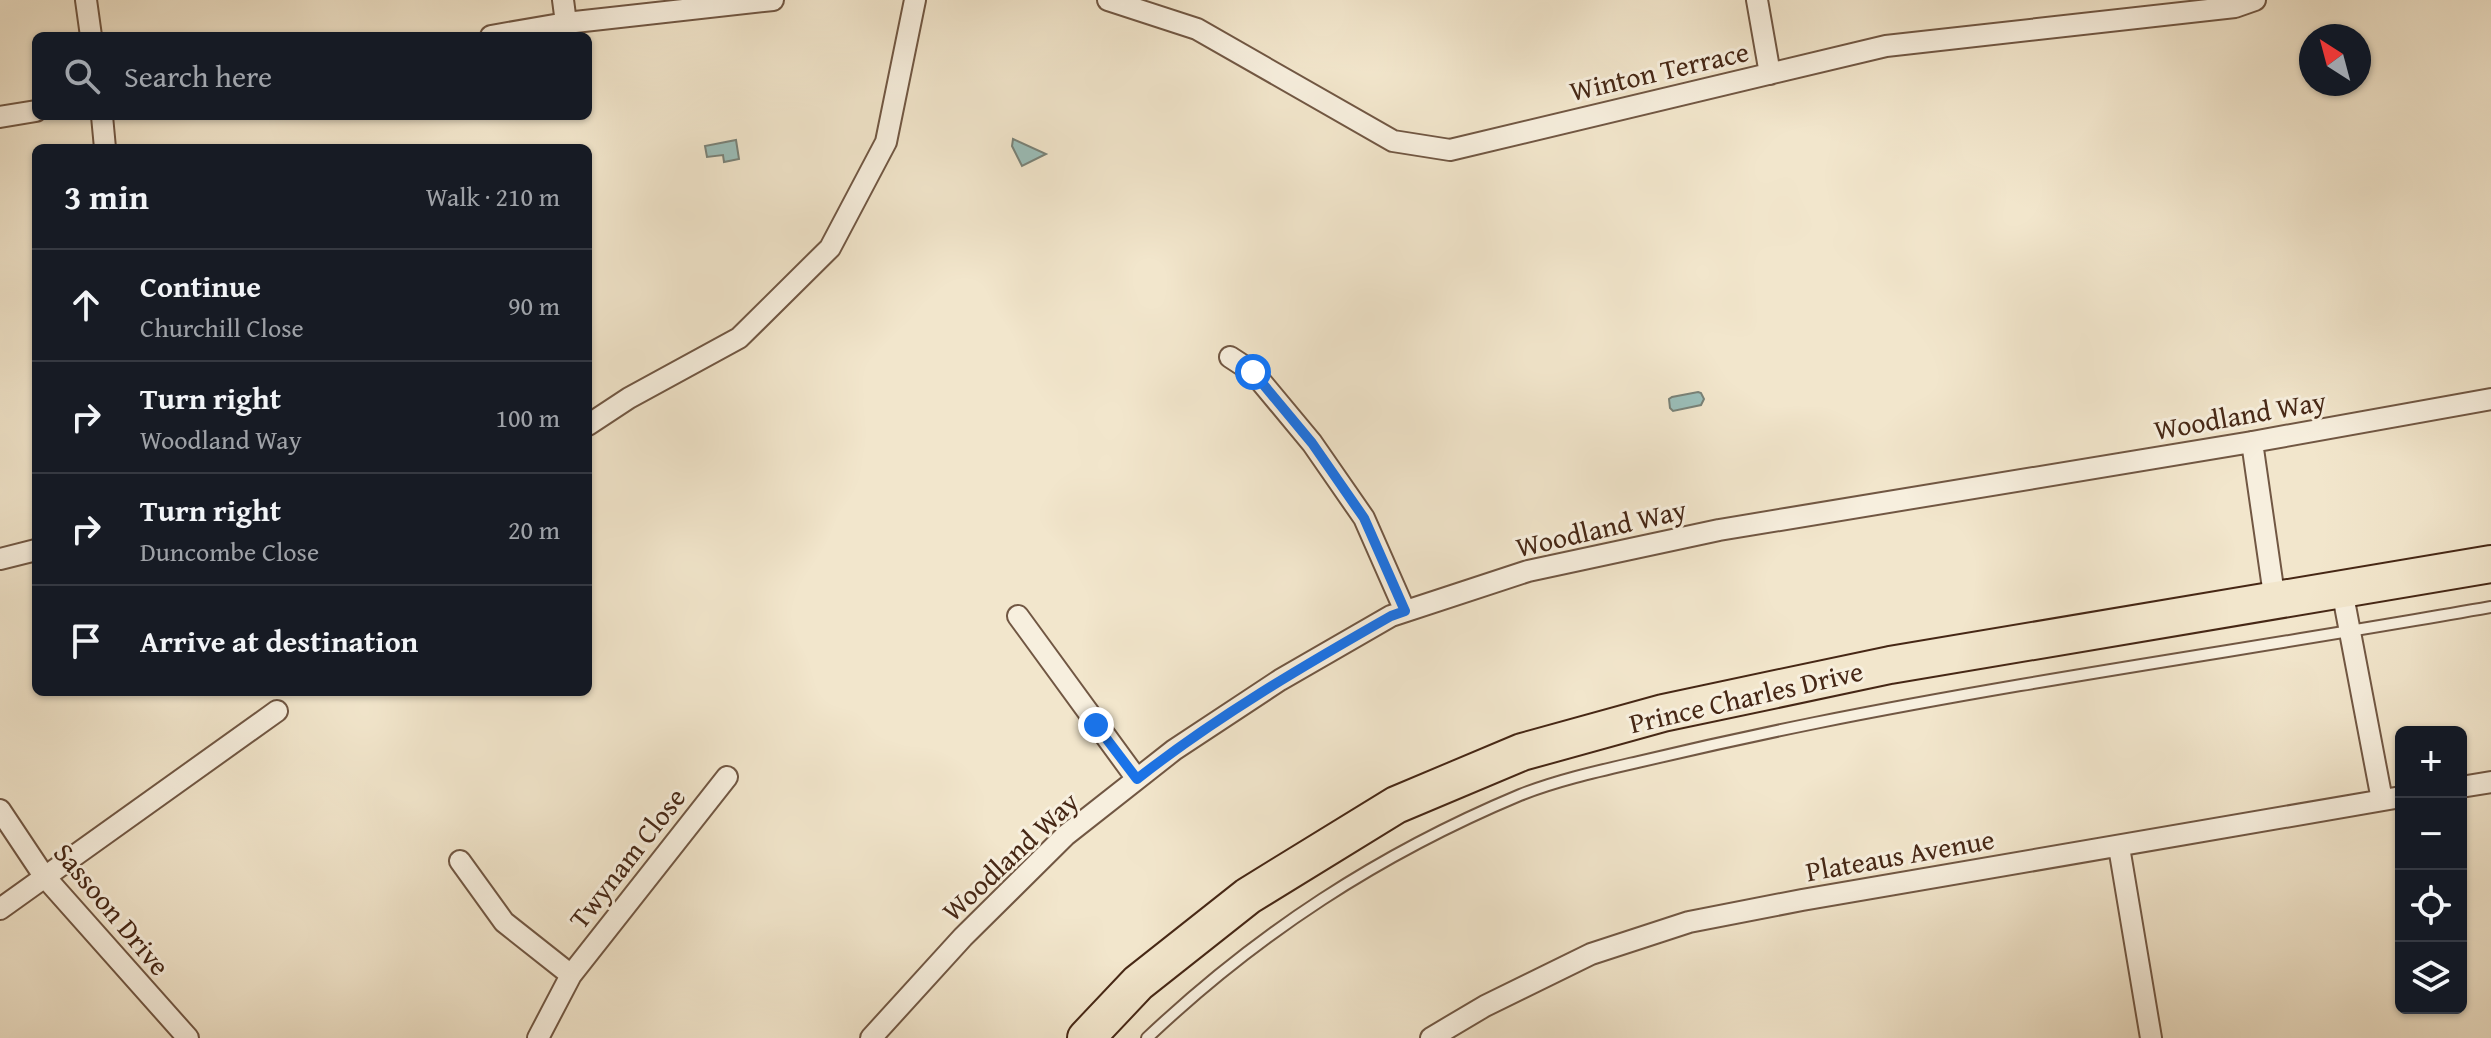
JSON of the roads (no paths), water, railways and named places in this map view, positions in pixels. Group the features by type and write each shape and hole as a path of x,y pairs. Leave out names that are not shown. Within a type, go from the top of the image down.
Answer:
{"highway":[{"name":"Prince Charles Drive","path":"1086,1038 1138,983 1248,896 1396,805 1522,752 1663,713 1890,665 2491,564"}],"street":[{"path":"86,0 90,32"},
{"path":"563,0 566,23"},
{"path":"514,32 566,23 773,0"},
{"path":"592,422 629,398 739,338 830,248 886,142 915,0"},
{"name":"Winton Terrace","path":"1108,0 1197,29 1393,141 1450,150 1886,46 2235,7 2255,0"},
{"path":"1757,0 1770,74"},
{"path":"0,117 32,112"},
{"path":"102,120 105,144"},
{"path":"1230,357 1253,372 1321,455 1364,518 1405,611"},
{"name":"Woodland Way","path":"871,1038 963,937 1066,835 1174,750 1280,680 1391,616 1528,571 1719,530 2252,442 2491,399"},
{"path":"2252,442 2275,602"},
{"path":"0,559 32,551"},
{"path":"2342,590 2391,798"},
{"path":"1018,616 1137,779"},
{"path":"0,909 277,711"},
{"name":"Twynam Close","path":"538,1038 571,975 727,777"},
{"path":"2467,786 2491,782"},
{"name":"Plateaus Avenue","path":"1431,1038 1535,980 1591,954 1701,919 2391,798"},
{"name":"Sassoon Drive","path":"0,810 44,876 188,1038"},
{"path":"2119,847 2151,1038"},
{"path":"460,861 504,922 571,975"}],"lane":[{"path":"1147,1038 1224,970 1292,918 1373,865 1449,826 1525,793 1714,743 1908,705 2491,607"}],"water":[{"path":"1013,139 1046,154 1022,166 1012,146"},
{"path":"736,140 739,159 724,162 723,155 707,157 705,146"},
{"path":"1698,392 1704,399 1701,405 1673,411 1670,408 1669,399 1672,397"}]}
